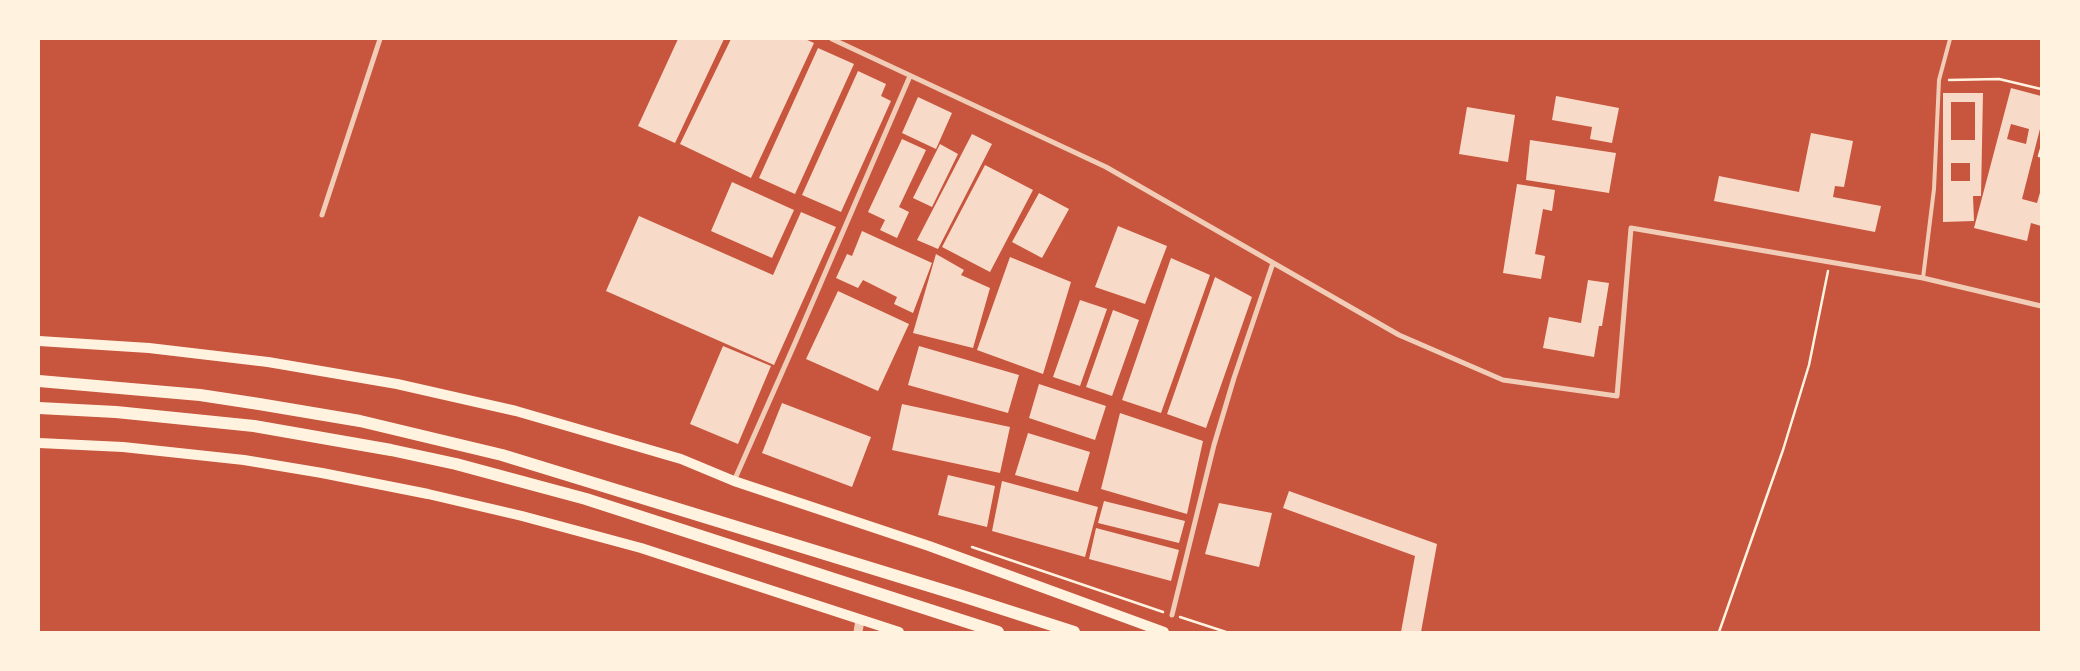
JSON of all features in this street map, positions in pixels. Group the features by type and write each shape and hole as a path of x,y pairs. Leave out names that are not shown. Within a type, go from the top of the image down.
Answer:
{"highway":[{"path":"39,381 200,395 259,404 360,421 502,455 1074,632"},
{"path":"39,408 116,412 254,426 391,450 456,464 586,499 998,632"}],"main road":[{"path":"39,342 125,346 229,357 306,368 422,389 516,411 681,459 734,480 929,546 1164,632"},
{"path":"39,443 123,448 244,460 428,494 538,520 641,548 860,620 877,629 899,632"}],"street":[{"path":"322,215 380,39"},
{"path":"832,39 1106,167 1399,335 1503,380 1617,396 1630,228 1923,278 2041,306"},
{"path":"734,480 910,76"},
{"path":"1172,615 1214,445 1234,378 1273,263"},
{"path":"858,632 860,620"}],"lane":[{"path":"1923,278 1934,189 1939,80 1950,39"}],"path":[{"path":"1939,80 1999,79 2041,89"},
{"path":"2041,149 2039,156 2041,156"},
{"path":"1719,632 1783,450 1809,365 1830,262"}],"building":[{"path":"678,39 724,39 675,143 638,126"},
{"path":"731,39 805,39 814,43 751,178 680,144"},
{"path":"818,48 854,64 795,194 759,178"},
{"path":"858,71 886,84 881,96 891,101 841,212 802,195"},
{"path":"2011,88 2041,96 2041,125 2022,199 2037,203 2041,189 2041,226 2031,223 2027,241 1974,228","holes":["2011,124 2029,129 2026,144 2007,139"]},
{"path":"1943,93 1983,93 1981,196 1973,196 1974,221 1943,222","holes":["1951,102 1975,102 1975,140 1951,140","1951,163 1970,163 1970,181 1951,181"]},
{"path":"1556,96 1619,108 1612,143 1590,139 1592,127 1552,120"},
{"path":"918,97 952,113 936,149 902,133"},
{"path":"1467,107 1515,115 1508,162 1459,154"},
{"path":"1811,133 1853,141 1844,187 1835,186 1833,197 1881,206 1875,232 1714,201 1719,176 1799,192"},
{"path":"972,134 992,144 938,249 917,240"},
{"path":"902,139 926,150 899,207 909,212 897,238 880,230 885,220 868,212"},
{"path":"1530,140 1616,153 1609,193 1526,180"},
{"path":"940,144 958,154 932,207 913,198"},
{"path":"985,165 1033,190 990,272 942,247"},
{"path":"732,182 794,210 772,258 711,231"},
{"path":"1517,184 1555,190 1552,211 1543,209 1535,254 1545,256 1541,279 1503,273"},
{"path":"1039,193 1069,209 1042,258 1012,242"},
{"path":"801,212 836,227 774,365 606,291 639,216 773,275"},
{"path":"1118,226 1167,246 1145,304 1095,287"},
{"path":"862,231 932,263 913,313 894,304 897,297 863,280 858,288 836,278 847,254 852,256"},
{"path":"936,254 964,270 961,275 990,288 973,348 913,333"},
{"path":"1010,257 1071,282 1043,374 977,350"},
{"path":"1171,258 1210,275 1161,413 1122,400"},
{"path":"1215,277 1252,297 1206,428 1167,414"},
{"path":"1588,280 1609,283 1602,326 1599,326 1594,357 1543,348 1549,317 1581,323"},
{"path":"838,291 909,324 878,391 806,359"},
{"path":"1080,300 1107,309 1080,386 1053,377"},
{"path":"1113,310 1139,320 1112,396 1086,387"},
{"path":"723,346 771,366 738,444 690,424"},
{"path":"919,346 1019,375 1008,413 908,385"},
{"path":"1039,384 1106,406 1095,440 1029,418"},
{"path":"782,403 871,437 852,487 762,453"},
{"path":"902,404 1010,427 1000,473 892,450"},
{"path":"1120,413 1203,441 1187,514 1101,489"},
{"path":"1028,433 1090,452 1078,492 1015,475"},
{"path":"948,475 995,486 987,527 938,515"},
{"path":"1002,481 1098,507 1085,557 992,531"},
{"path":"1289,491 1437,544 1421,632 1401,632 1415,556 1283,508"},
{"path":"1104,501 1185,521 1179,543 1098,523"},
{"path":"1219,503 1272,513 1259,567 1205,554"},
{"path":"1096,528 1179,550 1171,581 1089,559"}]}
